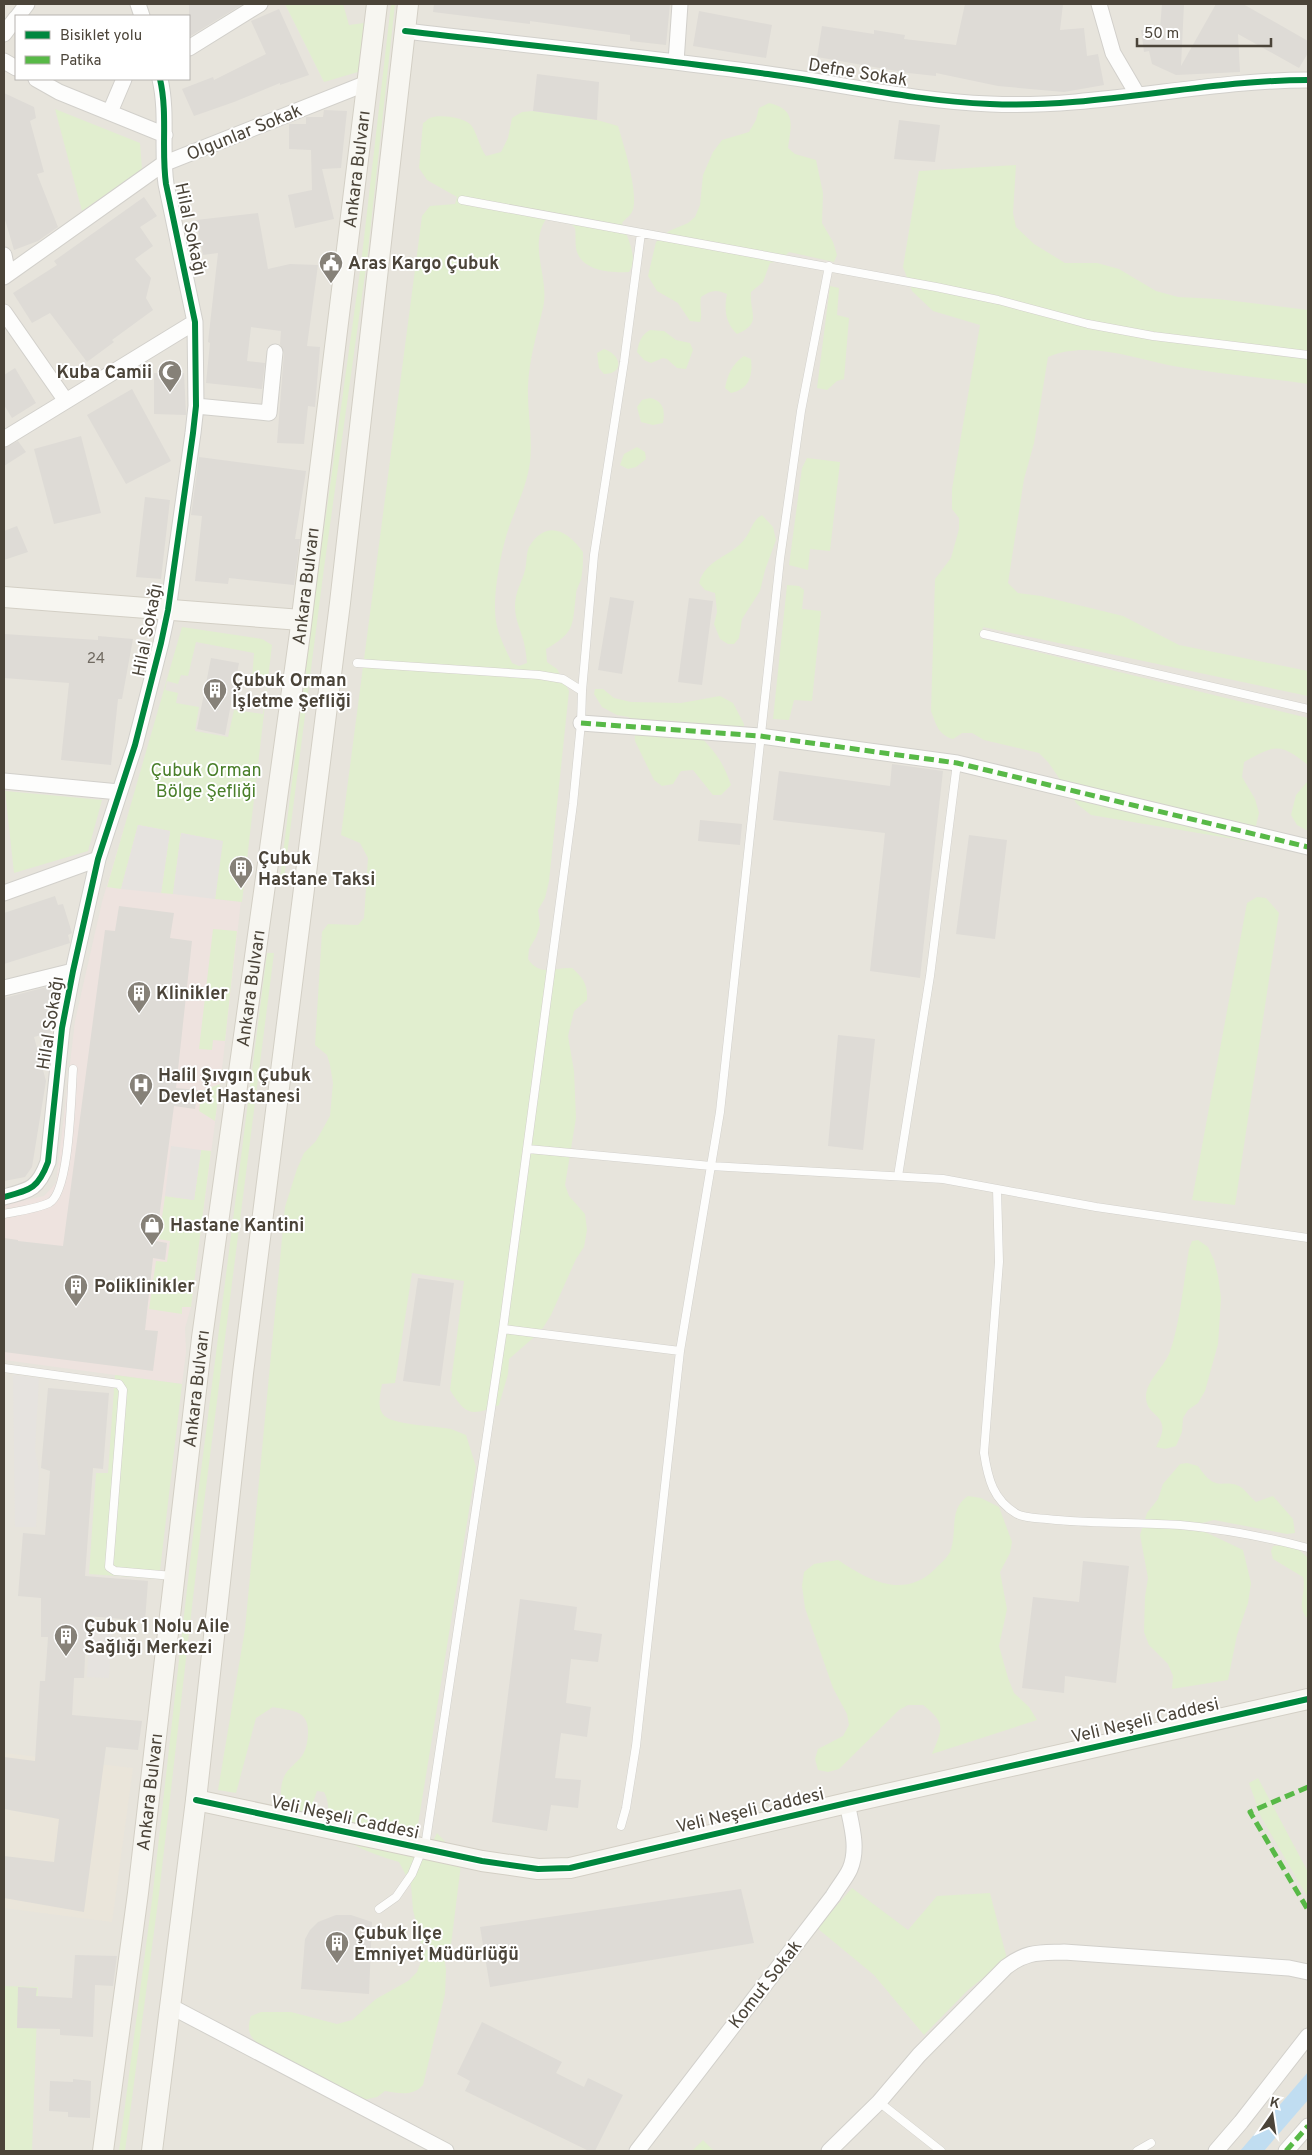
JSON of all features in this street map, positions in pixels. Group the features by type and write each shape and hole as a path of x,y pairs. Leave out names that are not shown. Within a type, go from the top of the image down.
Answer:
{"main road":[{"name":"Ankara Bulvarı","path":"103,2151 138,1893 202,1338 301,620 376,4"},
{"name":"Ankara Bulvarı","path":"152,2151 196,1800 243,1373 339,613 408,4"},
{"path":"4,597 301,620"},
{"name":"Veli Neşeli Caddesi","path":"196,1800 510,1866 538,1869 570,1868 847,1803 1308,1699"}],"street":[{"path":"19,15 27,4"},
{"path":"190,47 260,4"},
{"path":"676,62 680,4"},
{"path":"1099,4 1113,53 1137,94"},
{"path":"4,34 15,20"},
{"name":"Defne Sokak","path":"405,31 676,62 951,101 991,104 1062,104 1185,89 1308,80"},
{"path":"4,61 15,67"},
{"path":"38,80 59,92 165,134"},
{"path":"110,112 124,80"},
{"name":"Hilal Sokağı","path":"4,1197 35,1187 42,1178 48,1162 62,1028 73,971 98,859 149,696 168,610 196,406 195,322 163,164 165,110 160,80"},
{"name":"Olgunlar Sokak","path":"6,276 163,164 367,83"},
{"path":"4,255 6,276"},
{"path":"4,312 66,401"},
{"path":"4,439 195,322"},
{"path":"196,406 269,413 275,352"},
{"path":"581,723 760,736 956,763 1308,847"},
{"path":"4,781 119,792"},
{"path":"4,890 98,859"},
{"path":"4,988 73,971"},
{"name":"Komut Sokak","path":"637,2151 833,1896 850,1870 853,1857 854,1835 847,1803"},
{"path":"829,2151 879,2102 919,2055 1006,1967 1018,1958 1030,1953 1084,1953 1288,1968 1308,1972"},
{"path":"170,2006 446,2151"},
{"path":"1216,2151 1308,2036"},
{"path":"1286,2151 1308,2126"}],"lane":[{"path":"462,200 829,266 998,300 1054,316 1153,336 1308,355"},
{"path":"378,1909 396,1897 412,1874 426,1840 503,1329 528,1149 574,804 594,555 623,371 641,233"},
{"path":"621,1826 626,1808 636,1746 680,1351 694,1257 720,1112 760,736 798,429 829,266"},
{"path":"984,634 1308,709"},
{"path":"357,663 540,675 564,680 582,691"},
{"path":"898,1176 930,976 956,763"},
{"path":"4,1214 50,1203 57,1196 61,1187 66,1161 73,1068"},
{"path":"528,1149 711,1166 943,1180 1096,1207 1308,1238"},
{"path":"997,1189 1000,1222 999,1262 984,1453 989,1481 998,1499 1018,1515 1076,1522 1181,1525 1246,1534 1308,1548"},
{"path":"503,1329 680,1351"},
{"path":"4,1368 119,1384 123,1390 109,1568 115,1571 174,1576"},
{"path":"879,2102 941,2151"},
{"path":"1137,2151 1152,2142"}],"shaded area":[{"path":"4,4 1308,4 1308,2151 4,2151"},
{"name":"Halil Şıvgın Çubuk Devlet Hastanesi","path":"129,811 248,838 222,1069 191,1307 185,1328 186,1352 182,1384 4,1360 4,1205 44,1196 56,1183 75,1021 102,902"},
{"path":"138,825 170,831 161,893 121,889"},
{"path":"181,833 223,841 215,899 173,894"},
{"path":"171,1146 201,1150 194,1200 165,1196"},
{"path":"13,1375 39,1378 35,1449 39,1472 36,1527 15,1527"},
{"path":"90,1620 112,1622 109,1678 87,1677"},
{"path":"4,1753 133,1768 112,1922 4,1908"}],"green space":[{"path":"285,4 343,4 349,25 364,23 358,72 324,82"},
{"path":"391,4 395,4 367,260 324,568 283,886 279,886 318,572 361,264"},
{"path":"769,103 778,106 788,114 791,126 788,148 795,154 816,160 823,193 822,223 833,242 837,255 834,262 789,252 780,261 770,263 763,282 751,292 753,317 750,326 737,334 730,325 726,315 727,294 714,291 701,297 700,322 690,321 678,303 657,291 648,276 656,242 669,231 688,223 695,217 700,205 703,175 713,152 722,140 749,132 756,120 759,108"},
{"path":"55,109 140,143 142,169 82,211"},
{"path":"533,111 597,120 618,126 627,156 634,194 632,212 622,223 631,248 633,260 629,272 597,269 583,262 579,256 576,248 575,228 571,224 546,219 541,230 539,252 544,297 529,376 530,462 524,487 503,548 495,599 497,626 512,663 519,666 527,663 525,646 516,618 515,606 529,547 536,538 549,530 563,533 577,544 583,552 582,577 576,591 571,627 563,638 546,649 547,662 557,669 569,691 549,881 545,898 538,910 540,925 529,949 528,959 537,968 548,970 572,968 582,978 587,990 587,1000 574,1011 568,1036 574,1071 576,1118 565,1185 569,1196 585,1214 587,1230 584,1247 576,1259 551,1315 541,1331 509,1359 508,1374 499,1405 476,1412 465,1409 450,1390 464,1281 412,1273 395,1383 382,1384 380,1397 381,1410 391,1420 407,1424 451,1429 466,1435 476,1467 415,1843 430,1847 437,1833 456,1853 461,1864 450,1953 421,1943 413,1910 411,1885 399,1862 361,1848 343,1837 331,1823 324,1792 317,1791 308,1817 283,1811 282,1781 287,1771 302,1756 307,1742 308,1725 306,1720 298,1713 273,1707 256,1718 236,1793 218,1790 245,1629 285,1207 304,1153 316,1141 330,1116 333,1083 330,1065 327,1055 315,1045 322,932 328,924 358,925 364,918 368,858 360,843 341,835 422,216 430,206 455,204 457,197 427,180 419,168 423,123 430,118 439,116 457,118 468,122 473,128 486,156 501,152 508,138 512,118 522,112"},
{"path":"1016,165 1013,213 1016,227 1034,244 1065,263 1097,263 1119,269 1156,291 1178,297 1218,299 1308,310 1308,384 1179,367 1097,350 1064,352 1048,357 1034,443 1024,479 1008,583 1018,593 1041,596 1123,616 1179,645 1308,671 1308,696 983,627 980,638 1308,718 1308,765 1283,749 1270,749 1244,762 1242,777 1255,799 1259,813 1252,842 1091,815 1077,804 1048,762 1039,753 984,740 972,733 962,733 953,739 941,732 934,720 931,711 935,579 951,558 959,529 959,518 952,509 952,489 980,325 933,311 912,291 903,267 919,171"},
{"path":"830,286 839,288 837,315 849,318 844,379 837,381 827,390 817,388"},
{"path":"650,330 664,331 676,340 690,343 693,350 686,369 677,368 667,359 663,358 651,363 644,360 637,352 641,339"},
{"path":"604,349 614,355 617,359 618,367 611,373 604,374 599,368 597,353"},
{"path":"744,356 751,359 749,381 742,388 731,393 725,388 728,378 731,370"},
{"path":"655,399 661,404 664,414 663,423 653,425 641,422 637,407 642,400"},
{"path":"637,447 645,452 646,459 636,467 628,469 620,465 624,454"},
{"path":"807,458 840,462 830,551 810,549 808,570 789,565 802,468"},
{"path":"762,515 773,527 776,540 765,570 760,591 742,619 739,638 734,644 728,644 720,639 714,624 717,612 715,593 705,590 699,583 707,569 738,546 756,520"},
{"path":"787,585 799,586 804,590 802,609 821,611 812,701 794,700 789,720 773,719"},
{"name":"Çubuk Orman Bölge Şefliği","path":"182,627 262,639 272,645 242,902 215,899 222,841 181,833 173,894 161,893 170,831 138,825 121,889 107,887","holes":["196,642 254,653 252,679 267,681 263,714 234,710 228,737 195,731 199,707 176,703 178,693 165,690 167,681 178,684 181,675 188,676"]},
{"path":"595,689 603,689 614,698 631,702 681,703 720,696 733,703 744,724 744,734 698,734 718,757 731,785 721,795 713,795 693,770 681,771 673,784 662,786 654,780 635,741 634,723 629,717 617,715 602,707 594,694"},
{"path":"1308,772 1308,831 1297,825 1291,815 1296,795 1307,782"},
{"path":"5,791 102,800 88,851 14,873"},
{"path":"1257,897 1266,898 1279,913 1235,1205 1192,1200 1247,903"},
{"path":"213,929 237,931 225,1041 213,1040 212,1050 199,1049"},
{"path":"267,953 274,953 203,1511 159,1894 125,2151 119,2151 152,1900 195,1518"},
{"path":"220,1084 215,1121 199,1111 201,1091"},
{"path":"201,1150 211,1151 191,1307 182,1307 182,1314 149,1309 156,1261 167,1262 170,1241 159,1239 165,1196 194,1200"},
{"path":"1198,1240 1208,1247 1218,1276 1221,1298 1218,1344 1205,1391 1198,1403 1188,1410 1183,1418 1182,1432 1176,1446 1165,1449 1156,1447 1161,1436 1161,1422 1147,1404 1146,1397 1149,1385 1169,1354 1173,1343 1189,1249 1192,1241"},
{"path":"115,1375 182,1384 159,1579 89,1574 96,1473 108,1473"},
{"path":"1187,1463 1198,1466 1205,1475 1216,1483 1230,1484 1242,1488 1256,1502 1273,1496 1293,1519 1295,1533 1287,1534 1214,1520 1202,1523 1203,1531 1243,1550 1251,1583 1248,1603 1237,1635 1228,1680 1172,1689 1173,1676 1168,1664 1149,1645 1144,1632 1145,1597 1148,1578 1140,1535 1147,1513 1158,1499 1163,1484 1180,1464"},
{"path":"968,1496 981,1498 999,1507 1012,1542 1010,1553 1000,1572 1007,1609 999,1646 1014,1693 1029,1707 1037,1720 932,1754 940,1732 939,1722 923,1705 908,1705 899,1710 839,1769 828,1772 818,1770 815,1759 818,1749 843,1736 849,1725 847,1714 833,1688 805,1608 802,1586 804,1572 814,1564 838,1560 861,1574 886,1584 899,1585 923,1578 935,1569 950,1552 958,1507"},
{"path":"1282,1545 1298,1549 1308,1558 1308,1619 1302,1609 1303,1577 1273,1559 1271,1551 1273,1546"},
{"path":"1258,1778 1308,1872 1308,1898 1261,1817 1249,1783"},
{"path":"852,1888 908,1930 937,1896 990,1893 1007,1959 968,1990 924,2035 874,1975 817,1928"},
{"path":"429,1948 444,1956 446,1970 445,1994 423,2085 419,2089 410,2093 385,2091 377,2097 363,2100 262,2047 250,2034 251,2016 261,2012 291,2012 337,2024 352,2020 376,1999 408,1981 417,1972 425,1951"},
{"path":"4,1986 38,1987 32,2151 4,2151"},
{"path":"703,2140 714,2151 692,2151"}],"water":[{"path":"1308,2072 1308,2100 1264,2151 1240,2151"}],"building":[{"path":"189,4 243,4 190,36"},
{"path":"434,4 670,4 666,45 630,41 630,35 530,21 530,24 433,12"},
{"path":"965,4 1063,4 1060,30 1084,28 1087,56 1098,54 1104,85 1064,92 998,86 936,73 936,76 908,73 817,57 822,26 874,34 874,30 905,35 904,39 956,45"},
{"path":"1162,4 1184,4 1181,66 1216,4 1243,4 1308,41 1308,53 1299,68 1238,34 1240,72 1176,75 1152,64 1149,51 1144,52 1141,30 1160,29"},
{"path":"279,9 309,75 280,85 280,83 194,116 182,89 213,77 214,80 266,54 251,21"},
{"path":"699,11 772,25 766,58 693,46"},
{"path":"537,74 599,82 597,120 533,111"},
{"path":"4,93 34,107 36,118 30,121 44,172 37,174 58,227 38,241 14,250 4,216"},
{"path":"324,110 347,111 341,168 322,169 334,219 295,228 288,195 312,190 311,150 289,149 289,124 306,124 306,117 323,117"},
{"path":"899,120 940,125 935,162 894,159"},
{"path":"144,197 157,216 140,227 153,246 135,259 151,278 146,298 153,310 112,340 114,342 87,362 50,313 32,323 13,293 57,265 54,261"},
{"path":"258,213 268,269 290,264 318,265 307,346 320,347 315,407 308,406 304,444 277,443 284,353 280,344 281,331 251,327 247,361 265,363 262,389 206,383 210,343 208,342 218,253 203,255 196,220"},
{"path":"15,368 36,403 12,418 4,405 4,375"},
{"name":"Kuba Camii","path":"154,373 184,373 186,415 154,414"},
{"path":"132,389 171,461 126,484 87,415"},
{"path":"81,436 101,513 54,524 34,449"},
{"path":"18,441 26,452 4,466 4,448"},
{"path":"199,457 306,471 295,539 300,539 294,585 229,578 228,584 195,581 202,516 191,515"},
{"path":"145,497 170,500 161,579 136,577"},
{"path":"17,526 28,552 4,560 4,531"},
{"path":"610,597 634,601 622,674 598,670"},
{"path":"689,598 713,601 702,685 678,682"},
{"path":"4,634 98,640 98,636 133,639 122,699 118,699 111,765 61,760 69,683 4,678"},
{"name":"Çubuk Orman İşletme Şefliği","path":"211,658 239,663 225,735 197,729"},
{"path":"892,764 943,771 920,978 870,971 885,833 773,820 779,771 890,786"},
{"path":"700,820 742,824 740,845 698,841"},
{"path":"969,835 1007,840 995,939 956,934"},
{"path":"55,896 58,905 63,904 72,933 68,935 70,943 4,964 4,913"},
{"path":"119,906 174,913 170,938 192,941 176,1088 198,1090 195,1109 174,1106 156,1241 167,1243 165,1260 153,1258 145,1330 158,1331 153,1371 4,1352 4,1238 63,1246 105,930 115,931"},
{"path":"50,986 56,1008 51,1010 54,1019 50,1022 52,1032 34,1037 46,1081 32,1167 25,1177 4,1181 4,998"},
{"path":"838,1035 875,1039 863,1150 828,1146"},
{"path":"418,1278 454,1283 440,1386 403,1381"},
{"path":"48,1388 109,1393 103,1469 93,1468 85,1576 148,1581 145,1621 87,1616 84,1678 74,1678 72,1715 142,1721 138,1750 106,1747 84,1912 4,1898 4,1856 54,1862 59,1819 4,1809 4,1757 35,1761 40,1681 45,1681 48,1637 41,1637 41,1598 18,1596 23,1533 45,1535 50,1471 41,1468"},
{"path":"1083,1561 1129,1566 1116,1683 1065,1676 1064,1693 1022,1688 1033,1597 1079,1602"},
{"path":"520,1599 577,1607 574,1630 602,1634 598,1662 571,1659 566,1703 591,1707 587,1737 561,1733 555,1778 581,1780 578,1808 551,1805 547,1831 492,1822"},
{"path":"741,1889 754,1943 490,1987 480,1927"},
{"name":"Çubuk İlçe Emniyet Müdürlüğü","path":"336,1915 351,1915 372,1922 369,1994 301,1989 305,1939 318,1922"},
{"path":"75,1955 117,1956 113,1986 95,1985 93,2037 60,2035 60,2029 17,2028 18,1987 37,1988 36,1996 72,1998"},
{"path":"482,2022 562,2062 556,2073 584,2087 588,2078 623,2095 595,2151 589,2151 465,2091 470,2081 457,2074"},
{"path":"73,2079 91,2081 90,2118 68,2117 68,2112 49,2111 50,2081 73,2082"}],"marked path":[{"path":"581,723 760,736 957,763 1308,847"},
{"path":"1308,1787 1250,1812 1308,1910"},
{"path":"1286,2151 1308,2126"}],"cycle path":[{"path":"405,31 677,62 796,78 906,96 990,104 1070,102 1228,84 1308,80"},
{"path":"4,1197 32,1187 41,1178 48,1162 62,1028 73,971 98,859 135,745 161,643 168,610 193,433 196,406 195,322 166,184 164,105 160,80"},
{"path":"196,1800 482,1861 538,1869 570,1868 847,1803 1308,1699"}],"place":[{"name":"Aras Kargo Çubuk","path":"331,284"},
{"name":"Kuba Camii","path":"170,393"},
{"name":"Çubuk Orman İşletme Şefliği","path":"215,711"},
{"name":"Çubuk Hastane Taksi","path":"241,889"},
{"name":"Klinikler","path":"139,1014"},
{"name":"Halil Şıvgın Çubuk Devlet Hastanesi","path":"141,1106"},
{"name":"Hastane Kantini","path":"152,1246"},
{"name":"Poliklinikler","path":"76,1307"},
{"name":"Çubuk 1 Nolu Aile Sağlığı Merkezi","path":"66,1657"},
{"name":"Çubuk İlçe Emniyet Müdürlüğü","path":"337,1964"}]}
